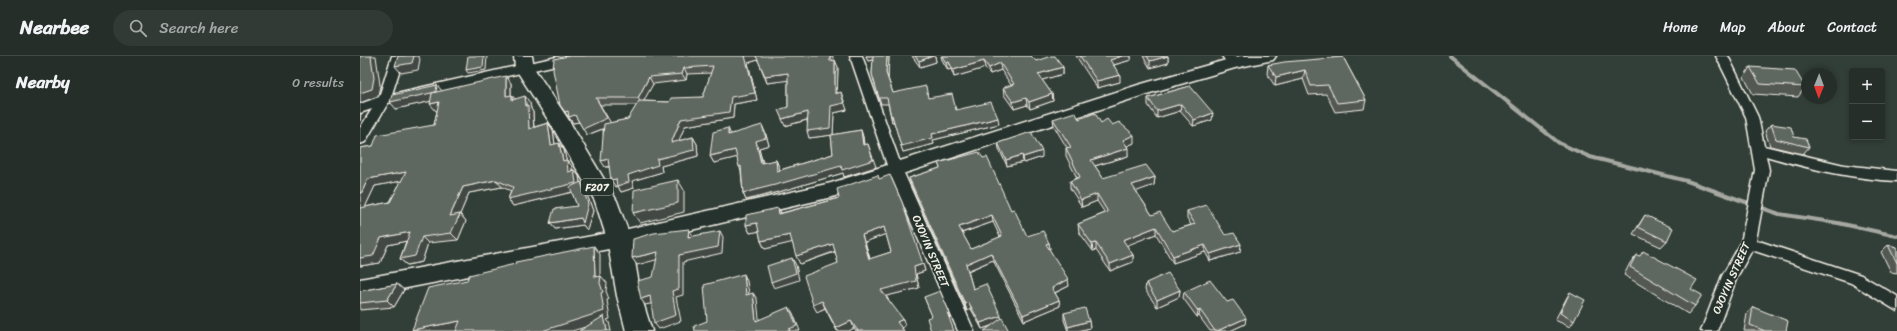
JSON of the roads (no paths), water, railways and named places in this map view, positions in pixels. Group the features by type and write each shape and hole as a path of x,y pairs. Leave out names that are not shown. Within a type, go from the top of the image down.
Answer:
{"main road":[{"name":"F207","path":"524,62 606,201 619,239 629,296 639,331"}],"street":[{"path":"360,109 384,100 524,62 578,56"},
{"name":"OJOYIN STREET","path":"856,56 896,171 966,331"},
{"path":"360,288 619,239 832,190 896,171 1144,90 1231,59 1267,56"},
{"name":"OJOYIN STREET","path":"1709,331 1730,276 1748,243 1762,170 1752,117 1722,56"},
{"path":"360,139 384,100 396,57"},
{"path":"1758,149 1802,162 1874,175 1897,176"},
{"path":"1748,243 1856,279 1897,304"}],"waterway":[{"path":"1450,56 1559,143 1590,157 1687,181 1779,214 1838,223 1897,236"}]}
